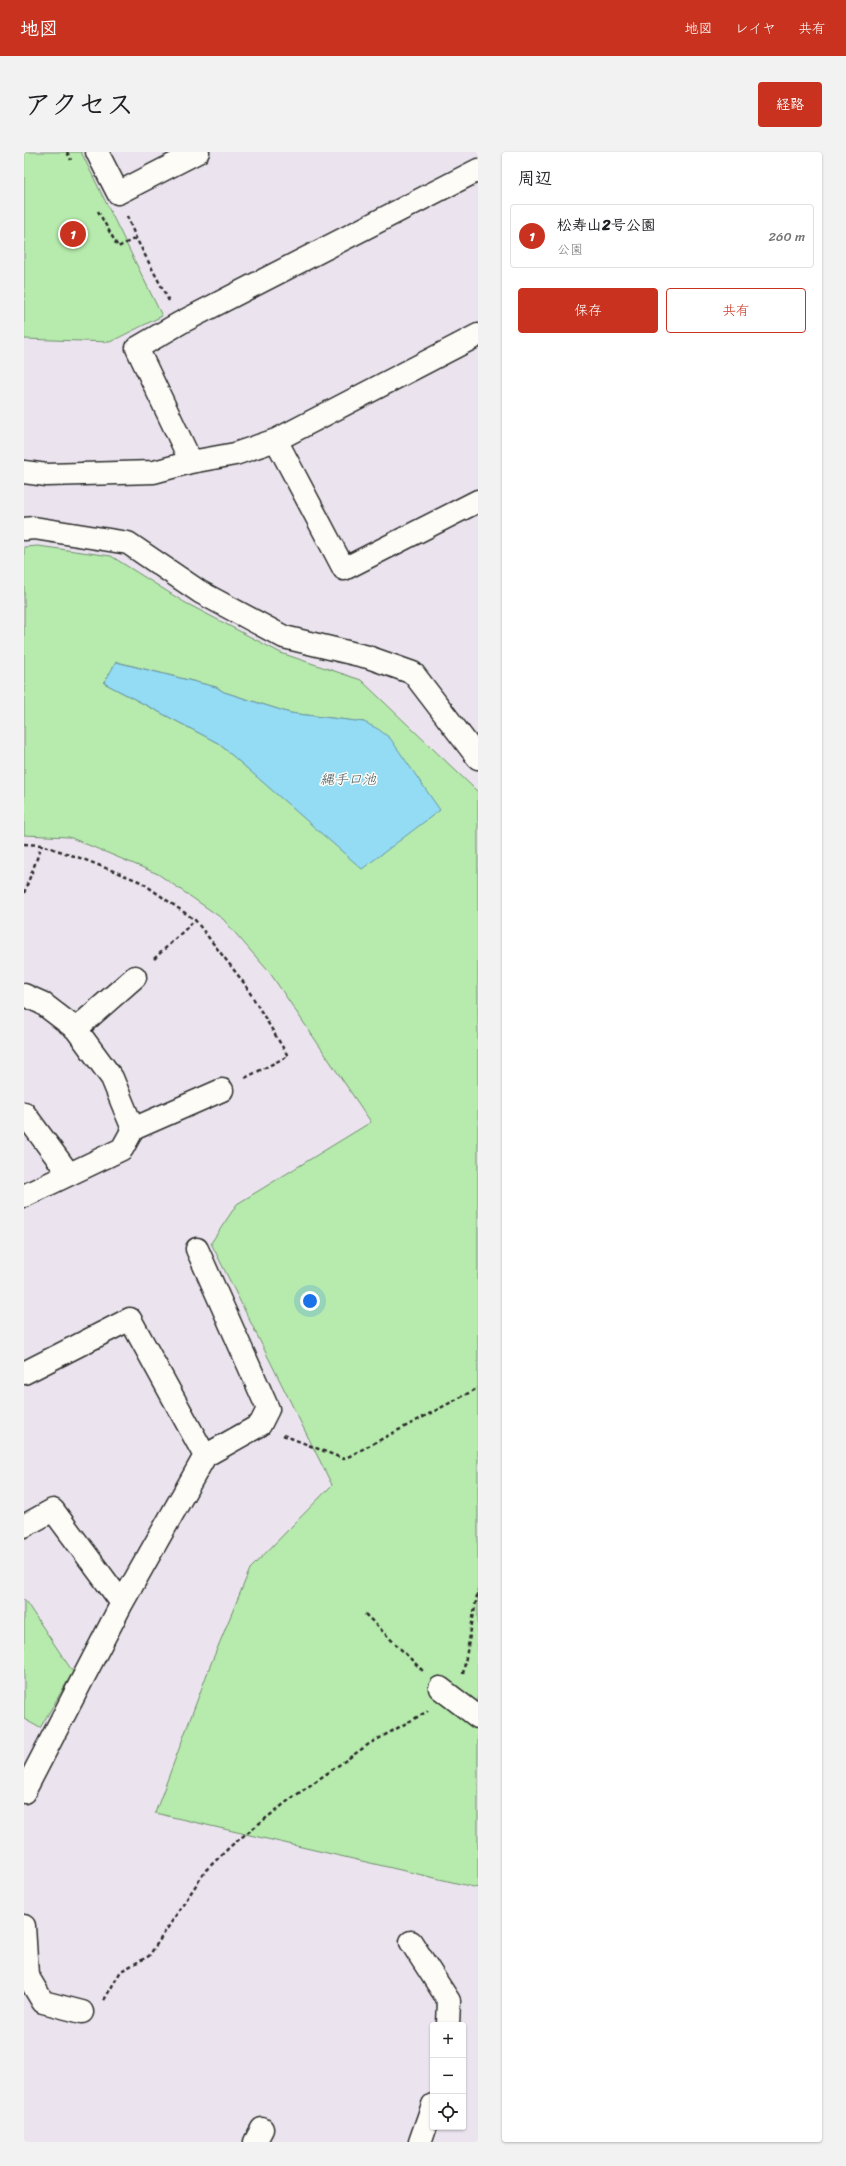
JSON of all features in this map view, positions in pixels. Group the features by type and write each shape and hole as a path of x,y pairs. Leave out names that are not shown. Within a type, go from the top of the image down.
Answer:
{"street":[{"path":"97,152 118,193 198,152"},
{"path":"191,462 137,348 180,323 478,170"},
{"path":"24,472 47,475 154,472 191,462 235,454 276,440 478,335"},
{"path":"276,440 344,569 478,501"},
{"path":"24,529 34,528 128,543 200,592 284,637 368,657 413,673 478,758"},
{"path":"76,1029 135,977"},
{"path":"24,995 42,1003 76,1029 112,1078 133,1129"},
{"path":"24,1196 122,1149 133,1129 222,1090"},
{"path":"24,1113 69,1174"},
{"path":"24,1792 122,1603 204,1456 260,1425 268,1409 197,1249"},
{"path":"24,1373 130,1319 204,1456"},
{"path":"24,1526 52,1510 122,1603"},
{"path":"440,1688 478,1717"},
{"path":"24,1926 25,1976 43,2002 82,2012"},
{"path":"411,1942 449,2000 448,2022"},
{"path":"420,2142 430,2114"}],"path":[{"path":"118,193 136,238 180,323"},
{"path":"24,844 42,845 83,858 141,882 195,920 244,983 288,1056 222,1090"},
{"path":"24,893 42,845"},
{"path":"135,977 195,920"},
{"path":"260,1425 344,1459 478,1388"},
{"path":"82,2012 106,2000 121,1971 149,1956 206,1870 262,1820 369,1744 422,1713 458,1701 478,1590"},
{"path":"365,1614 440,1688"}],"green space":[{"path":"24,152 81,152 162,316 110,342 24,339"},
{"path":"38,546 111,556 184,602 281,653 361,680 478,792 478,1888 155,1813 210,1666 250,1569 332,1485 211,1243 237,1204 371,1122 270,973 223,919 158,874 69,837 24,835 24,547","holes":["117,662 216,687 224,692 290,713 364,722 362,868 218,743 104,683"]},
{"path":"24,1599 73,1672 40,1728 24,1719"}],"water":[{"name":"縄手口池","path":"116,662 216,687 224,692 290,713 364,722 378,729 390,738 440,810 362,869 218,743 104,683"}],"place":[{"name":"松寿山2号公園","path":"73,234"}]}
